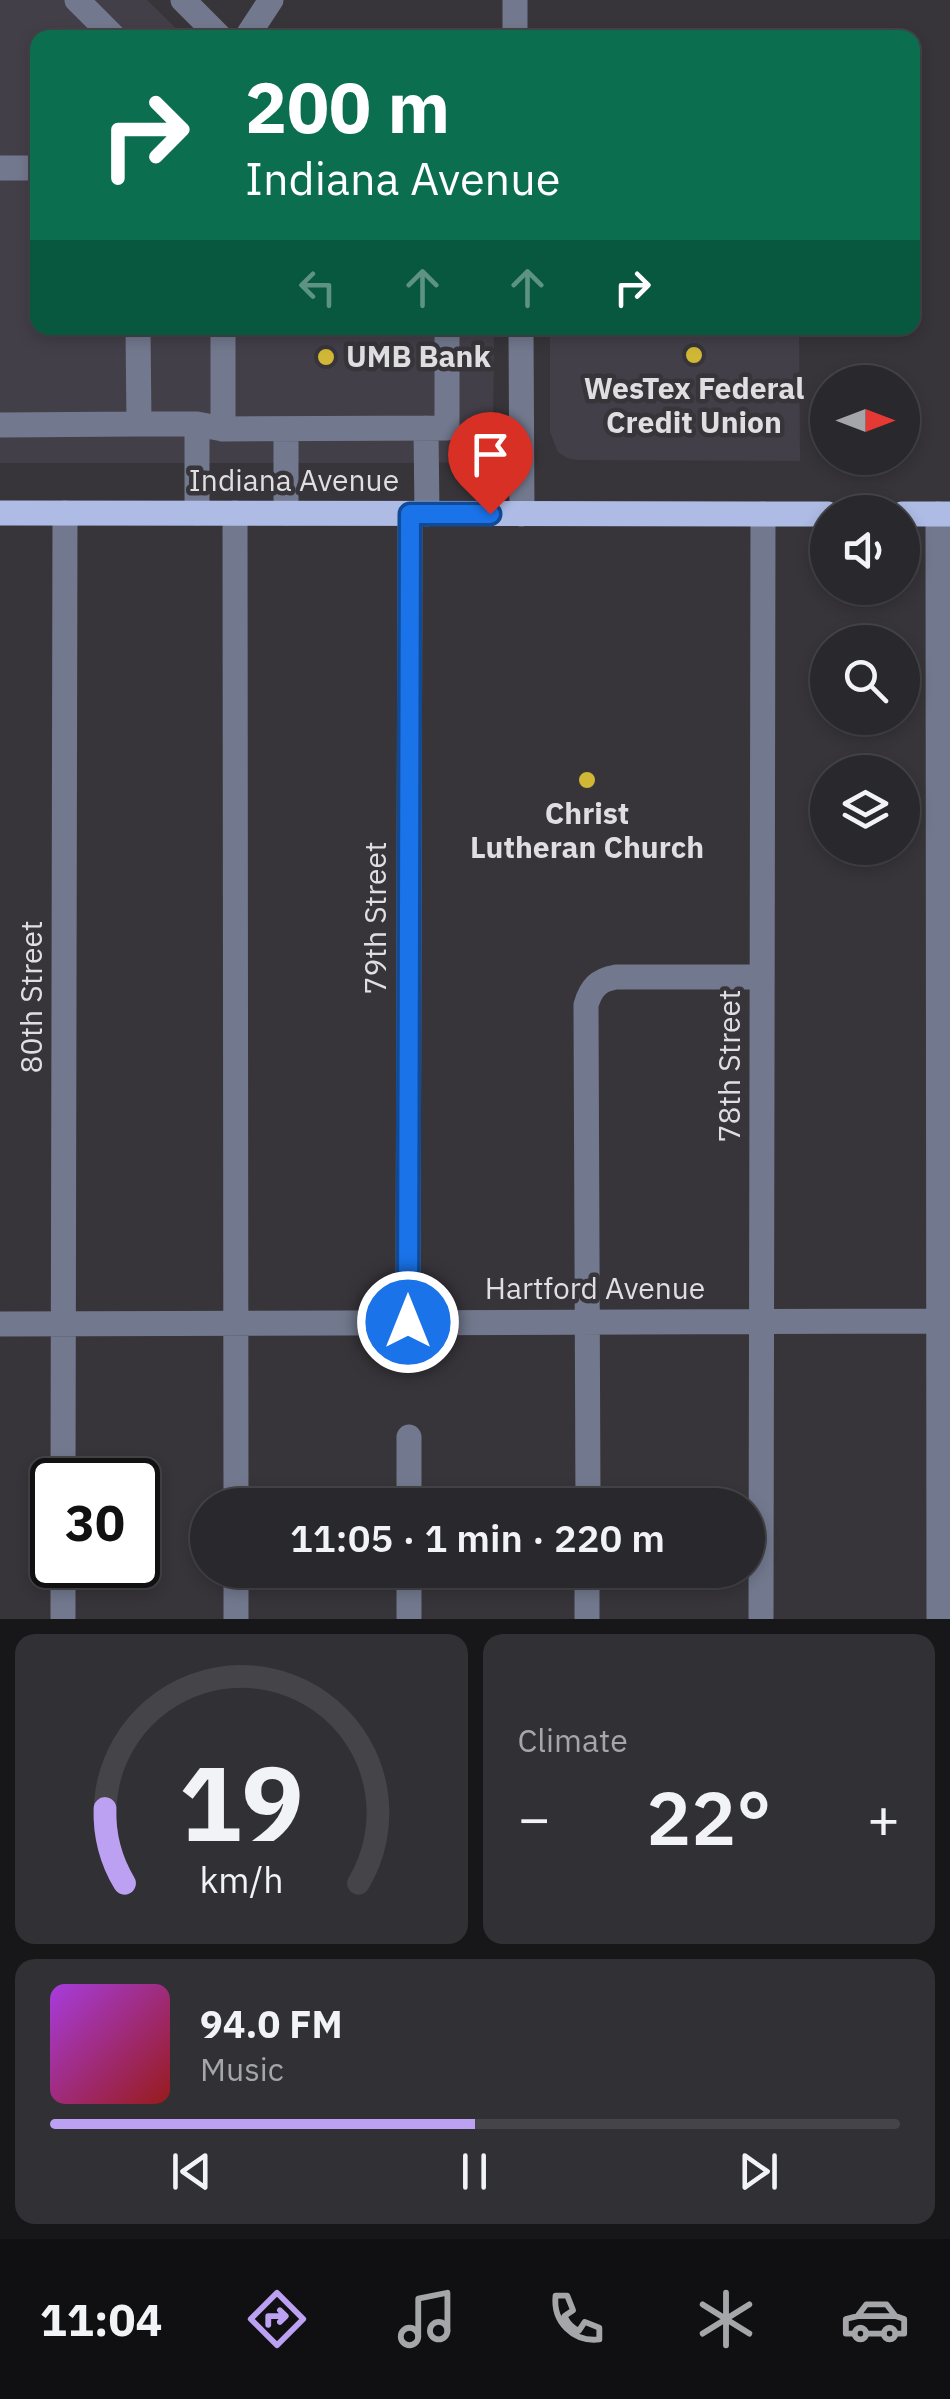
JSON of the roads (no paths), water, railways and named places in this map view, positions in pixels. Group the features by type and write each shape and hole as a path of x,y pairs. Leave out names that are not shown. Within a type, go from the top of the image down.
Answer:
{"main road":[{"name":"Indiana Avenue","path":"0,513 810,514"}],"street":[{"path":"77,0 107,30"},
{"path":"183,0 213,30"},
{"path":"251,30 271,0"},
{"path":"515,0 515,30"},
{"path":"0,168 30,168"},
{"path":"138,335 139,424"},
{"path":"222,335 223,429"},
{"path":"0,426 447,428 447,335"},
{"path":"521,335 522,514"},
{"path":"196,424 196,513"},
{"name":"79th Street","path":"408,1322 418,514 426,428"},
{"path":"286,429 286,513"},
{"name":"80th Street","path":"63,1458 66,513"},
{"path":"235,513 236,1488"},
{"name":"78th Street","path":"762,1619 763,514"},
{"path":"938,1619 944,1321 944,514"},
{"path":"588,1488 589,994 605,979 616,977 762,977"},
{"name":"Hartford Avenue","path":"0,1324 944,1321"},
{"path":"408,1437 409,1488"},
{"path":"63,1588 63,1619"},
{"path":"236,1588 236,1619"},
{"path":"409,1588 409,1619"},
{"path":"587,1588 587,1619"}],"place":[{"name":"WesTex Federal Credit Union","path":"694,355"},
{"name":"UMB Bank","path":"326,357"},
{"name":"Christ Lutheran Church","path":"587,780"}]}
